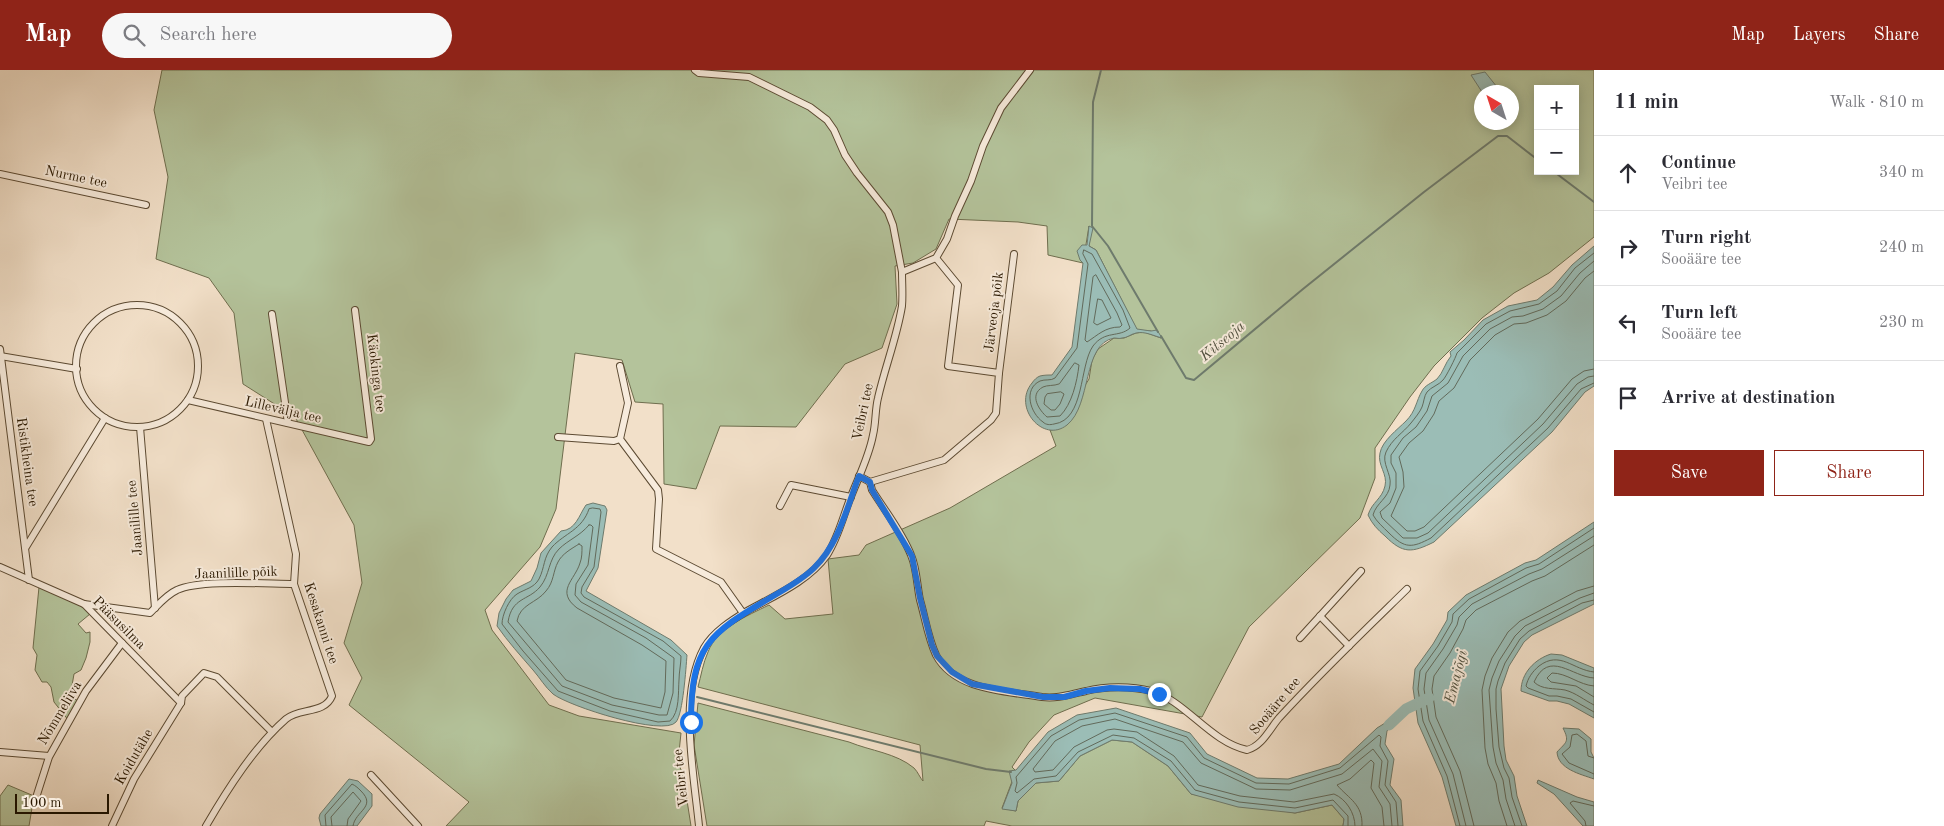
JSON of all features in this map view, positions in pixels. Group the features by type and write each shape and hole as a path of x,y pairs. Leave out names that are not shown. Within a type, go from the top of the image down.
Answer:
{"street":[{"name":"Veibri tee","path":"695,70 699,73 749,77 810,107 827,120 857,173 888,212 893,225 902,272 902,304 899,323 876,406 873,435 836,536 827,554 800,579 743,613 712,638 705,646 696,669 691,695 689,751 699,826"},
{"path":"902,272 936,258 947,239 983,146 1001,108 1030,70"},
{"name":"Nurme tee","path":"0,174 146,205"},
{"name":"Järveoja põik","path":"870,482 944,460 991,420 996,413 999,373 1014,254"},
{"path":"936,258 958,285 948,366 999,373"},
{"path":"144,306 156,308 176,319 184,327 195,347 198,370 196,381 188,400 177,412 166,420 154,425 140,427 122,425 105,418 90,405 78,379 77,370 80,347 91,327 110,312 127,307 144,306"},
{"name":"Käokinga tee","path":"355,310 371,439"},
{"path":"272,314 288,424"},
{"path":"0,353 77,370"},
{"name":"Ristikheina tee","path":"0,353 29,580"},
{"path":"620,366 628,403 620,439 658,490 656,549 720,582 743,613"},
{"name":"Lillevälja tee","path":"188,400 370,442 371,439"},
{"path":"26,547 105,418"},
{"name":"Kesakanni tee","path":"206,826 248,762 272,732 288,717 326,704 332,696 294,584 296,554 266,419"},
{"name":"Jaanilille tee","path":"140,427 155,608"},
{"path":"558,437 614,441 620,439"},
{"path":"859,476 870,482"},
{"name":"Sooääre tee","path":"870,482 872,490 912,556 920,598 937,656 952,672 972,684 1055,698 1097,689 1140,689 1151,691 1169,700 1212,732 1247,750 1258,745 1310,683 1407,589"},
{"path":"780,506 791,485 851,497"},
{"name":"Pääsusilma","path":"0,567 84,604 181,703"},
{"path":"1300,638 1361,570"},
{"name":"Jaanilille põik","path":"155,608 168,595 178,589 190,586 294,584"},
{"path":"84,604 150,613 155,608"},
{"path":"1320,616 1349,646"},
{"name":"Nõmmeliiva","path":"34,804 49,756 86,691 122,643"},
{"name":"Koidutähe","path":"112,826 134,778 181,703 182,696 204,674 217,677 272,732"},
{"path":"0,752 49,756"},
{"path":"371,775 418,826"}],"green space":[{"path":"162,70 1594,70 1594,237 1549,273 1514,293 1482,318 1434,366 1375,448 1375,478 1360,518 1249,627 1202,717 1095,698 1054,715 1029,742 1012,767 1016,771 1002,808 1016,811 1018,801 1036,783 1059,781 1080,756 1112,740 1132,742 1168,766 1191,794 1295,813 1332,805 1344,819 1343,826 1012,826 986,821 984,826 707,826 694,745 698,703 849,742 891,756 914,768 923,781 920,745 698,687 712,644 725,629 769,605 785,619 833,614 828,559 859,555 866,545 950,508 1056,446 1050,430 1058,429 1089,379 1092,360 1098,349 1114,338 1124,338 1136,333 1144,332 1161,338 1151,331 1137,330 1096,250 1089,246 1089,226 1083,263 1048,255 1047,226 1018,222 949,219 936,249 913,263 895,266 897,304 882,348 845,364 796,427 720,426 696,489 664,484 663,404 635,402 622,360 575,353 556,509 540,547 485,610 492,630 549,705 579,716 681,733 678,762 683,775 691,826 446,826 469,802 349,705 362,678 344,643 362,583 354,525 295,417 243,384 234,313 209,278 156,259 168,177 154,110"},
{"path":"39,587 83,607 90,614 78,624 86,633 90,632 90,642 81,670 74,674 70,697 81,702 69,721 54,702 51,687 47,682 42,682 35,670 37,655 33,648"},
{"path":"8,785 34,796 29,826 0,826 0,796"}],"water":[{"path":"1485,72 1495,85 1477,85 1471,75"},
{"path":"1089,226 1093,228 1089,246 1096,250 1137,329 1157,330 1162,338 1139,333 1124,338 1114,338 1104,343 1097,351 1092,363 1075,416 1067,425 1058,430 1049,430 1033,420 1028,412 1027,392 1038,377 1052,375 1072,347 1083,263 1077,251 1082,245 1087,245"},
{"path":"1594,246 1594,386 1585,392 1552,432 1434,542 1414,550 1408,550 1391,542 1371,521 1368,515 1382,494 1386,482 1379,457 1384,444 1414,410 1423,389 1439,377 1451,356 1450,352 1483,320 1508,306 1537,300 1553,287 1572,265"},
{"path":"593,503 605,506 607,510 598,568 586,591 671,640 687,655 681,710 676,722 668,726 654,726 616,718 577,706 553,694 497,626 499,613 506,599 513,590 531,581 541,553 561,531 574,525 586,505"},
{"name":"Emajõgi","path":"1594,522 1594,604 1532,635 1524,642 1509,666 1501,689 1506,760 1514,776 1517,796 1527,826 1456,826 1442,777 1418,723 1413,688 1415,669 1447,620 1448,612 1466,595 1525,563 1536,560"},
{"path":"1551,654 1562,655 1594,668 1594,718 1569,704 1549,701 1521,691 1523,678 1534,663"},
{"path":"1116,708 1190,733 1207,754 1257,778 1288,779 1339,764 1377,728 1398,715 1387,731 1385,744 1394,759 1390,785 1401,800 1403,826 1343,826 1344,819 1332,805 1295,813 1238,807 1191,794 1168,766 1132,742 1112,740 1080,756 1059,781 1036,783 1018,801 1016,811 1002,809 1012,783 1009,771 1016,770 1048,732 1077,715"},
{"path":"1563,728 1579,729 1591,739 1591,752 1594,758 1594,779 1576,773 1561,763 1557,752 1567,739"},
{"path":"349,779 358,781 372,794 372,806 357,826 321,826 320,814"},
{"path":"1538,780 1577,797 1594,802 1594,826 1583,826 1554,794 1537,783"}],"waterway":[{"name":"Kitseoja","path":"1101,70 1093,102 1092,226 1108,246 1158,332"},
{"name":"Kitseoja","path":"1161,336 1186,378 1194,380 1303,289 1424,192 1498,136 1507,136 1534,157"},
{"name":"Kitseoja","path":"1558,175 1594,202"},
{"path":"697,697 986,769 1011,772"},
{"path":"1389,725 1406,709 1429,698"}],"route":[{"path":"691,722 691,695 696,669 705,646 719,631 743,613 786,589 814,569 827,554 836,536 859,476 870,482 872,490 912,556 932,645 937,656 952,672 972,684 986,688 1043,697 1064,697 1086,691 1110,688 1140,689 1159,694"}]}
